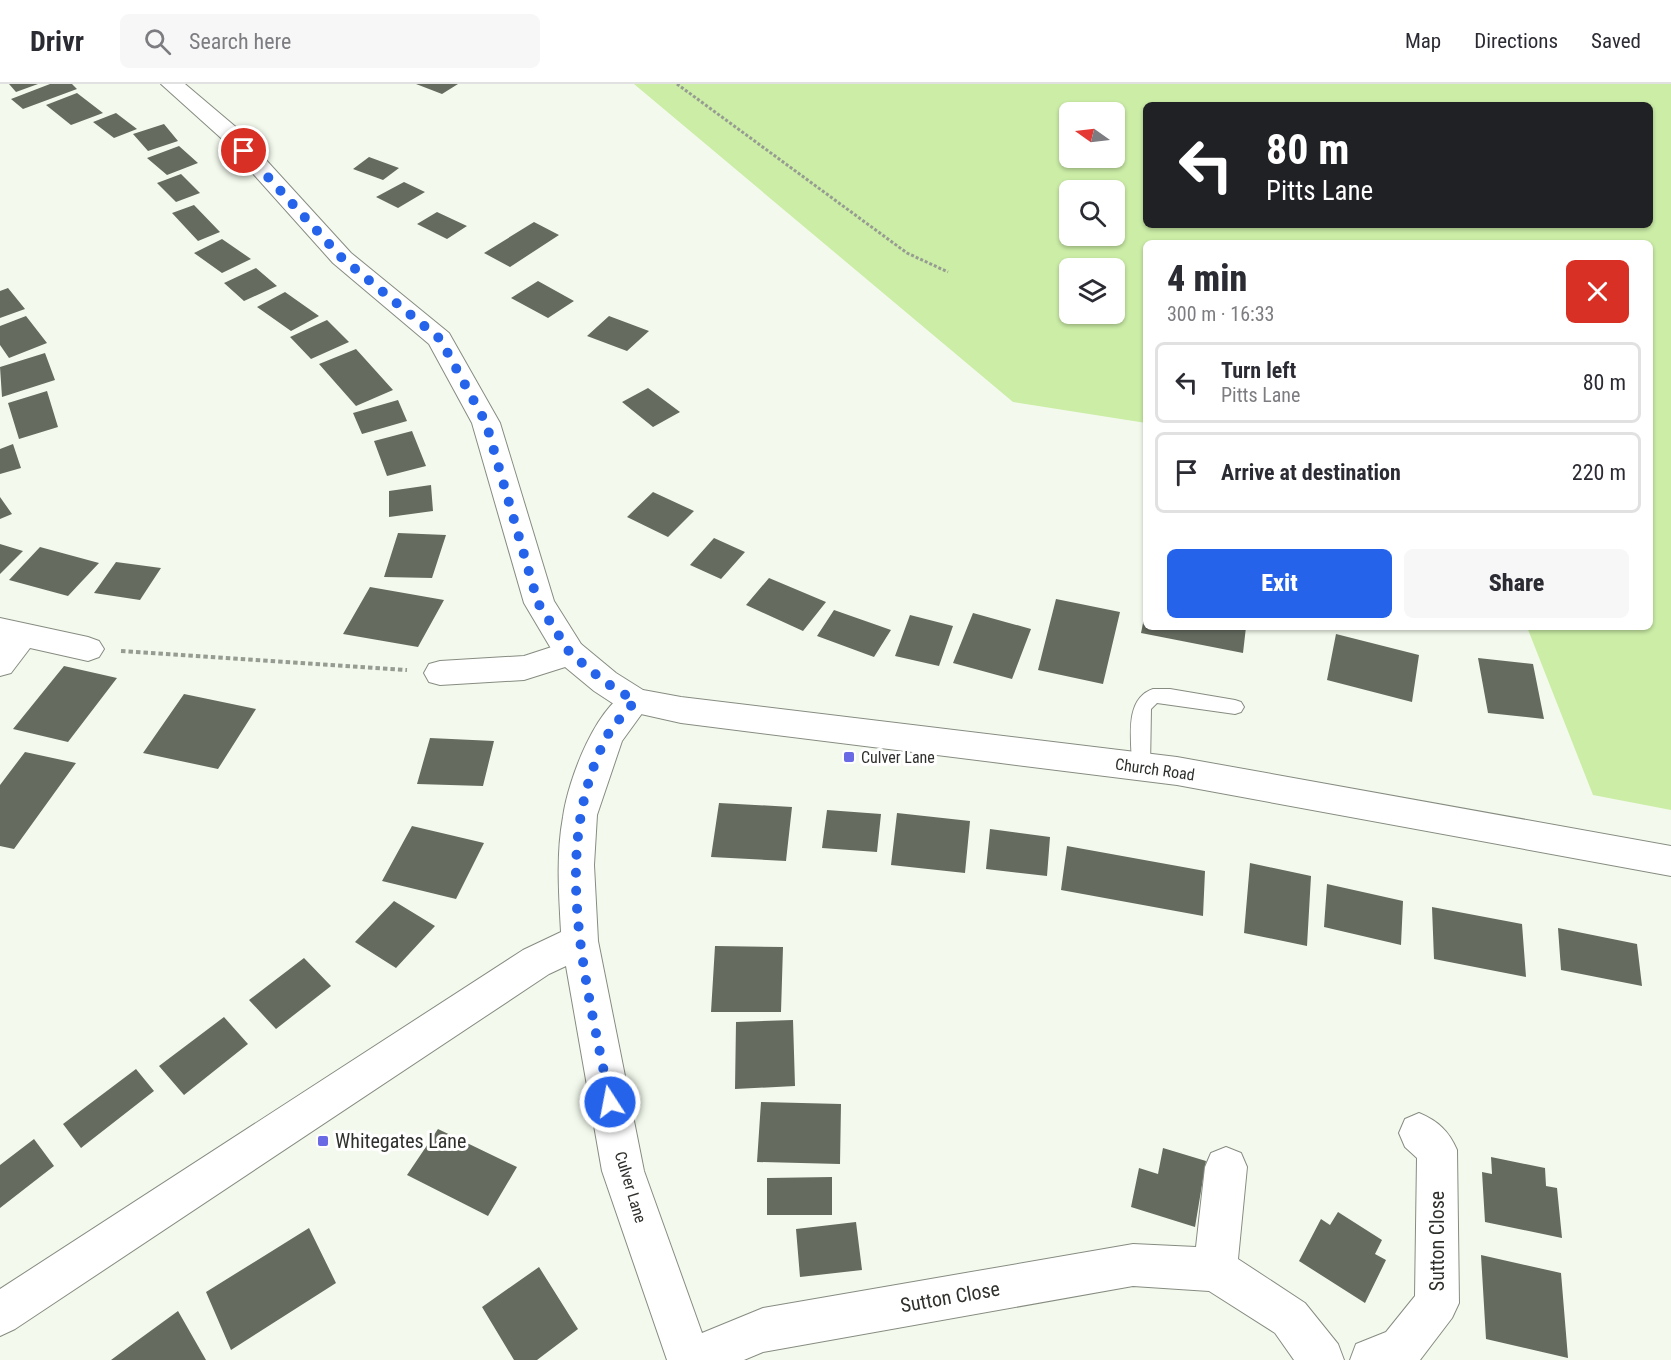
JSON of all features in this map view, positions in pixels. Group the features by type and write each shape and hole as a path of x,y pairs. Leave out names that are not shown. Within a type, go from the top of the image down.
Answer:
{"main road":[{"path":"172,84 229,133 342,258 440,339 486,423 538,603 570,653 605,682 635,701"},
{"path":"0,664 11,633 88,649"},
{"path":"440,673 524,668 570,653"},
{"name":"Church Road","path":"635,701 681,710 1141,767 1671,861"},
{"name":"Culver Lane","path":"635,701 608,734 595,765 580,815 576,865 580,941 623,1171 690,1360"},
{"path":"0,1314 536,962 580,941"},
{"name":"Sutton Close","path":"1372,1360 1401,1349 1437,1303 1437,1150 1419,1133"},
{"path":"1215,1270 1226,1167"},
{"name":"Sutton Close","path":"690,1360 763,1330 1133,1265 1215,1270 1290,1318 1322,1360"}],"lane":[{"path":"1141,767 1142,706 1153,696 1170,696 1235,707"}],"path":[{"path":"677,84 907,253 948,272"},
{"path":"88,649 440,673"}],"green space":[{"path":"634,84 1671,84 1671,810 1593,795 1528,630 1653,630 1653,240 1143,240 1143,423 1013,402"}],"building":[{"path":"9,84 38,84 16,92"},
{"path":"50,84 72,84 77,89 23,109 11,99"},
{"path":"416,84 458,84 442,94"},
{"path":"77,93 103,113 71,125 46,105"},
{"path":"116,113 137,129 114,138 93,122"},
{"path":"164,124 178,141 148,151 133,134"},
{"path":"179,146 198,163 167,175 147,158"},
{"path":"369,157 399,168 383,180 353,169"},
{"path":"181,174 200,193 176,202 157,183"},
{"path":"404,182 425,192 398,208 376,197"},
{"path":"194,205 220,232 198,241 172,213"},
{"path":"437,212 467,226 447,239 417,224"},
{"path":"534,222 559,235 510,267 484,253"},
{"path":"222,239 251,259 222,273 194,253"},
{"path":"256,268 277,286 244,301 224,283"},
{"path":"538,281 574,301 548,318 511,298"},
{"path":"8,288 25,309 0,318 0,291"},
{"path":"285,292 319,316 291,331 257,307"},
{"path":"26,316 47,343 9,358 0,345 0,326"},
{"path":"609,316 649,331 627,351 587,336"},
{"path":"327,320 349,342 311,359 290,337"},
{"path":"356,349 393,390 356,406 319,364"},
{"path":"45,353 55,380 2,397 0,367"},
{"path":"648,388 680,412 653,427 622,402"},
{"path":"47,391 58,427 19,439 8,403"},
{"path":"398,400 407,421 362,434 353,413"},
{"path":"412,431 426,466 387,476 374,441"},
{"path":"13,444 21,468 0,474 0,449"},
{"path":"431,485 433,511 389,517 389,491"},
{"path":"653,492 694,511 668,537 627,517"},
{"path":"0,497 12,514 0,519"},
{"path":"398,533 446,535 432,578 384,577"},
{"path":"714,538 745,552 721,579 690,565"},
{"path":"0,544 23,551 0,574"},
{"path":"40,547 99,563 68,596 9,580"},
{"path":"116,562 161,568 140,600 94,593"},
{"path":"769,578 826,602 803,631 746,605"},
{"path":"370,587 444,600 418,647 343,634"},
{"path":"1056,599 1120,612 1103,684 1038,670"},
{"path":"834,610 891,630 874,657 817,636"},
{"path":"973,613 1031,629 1012,679 953,663"},
{"path":"910,615 953,626 939,666 895,656"},
{"path":"1143,623 1143,630 1246,630 1243,653 1141,633"},
{"path":"1336,634 1419,655 1412,702 1327,680"},
{"path":"1478,658 1533,664 1544,719 1488,713"},
{"path":"64,666 117,678 68,742 13,729"},
{"path":"184,694 256,709 218,769 143,753"},
{"path":"430,738 494,741 483,786 417,784"},
{"path":"25,752 76,763 14,849 0,846 0,785"},
{"path":"719,803 792,807 786,861 711,857"},
{"path":"827,810 881,814 877,852 822,848"},
{"path":"897,813 970,821 965,873 891,865"},
{"path":"412,826 484,843 456,899 382,881"},
{"path":"990,829 1050,837 1047,876 986,869"},
{"path":"1067,846 1205,871 1203,916 1061,890"},
{"path":"1250,863 1311,876 1307,946 1244,933"},
{"path":"1327,884 1403,901 1401,945 1324,927"},
{"path":"394,901 435,926 396,968 355,942"},
{"path":"1432,907 1522,924 1526,977 1434,959"},
{"path":"1558,928 1637,944 1642,986 1561,970"},
{"path":"715,946 783,947 781,1012 711,1012"},
{"path":"304,958 331,986 276,1029 249,1000"},
{"path":"224,1017 248,1044 184,1095 159,1066"},
{"path":"793,1020 795,1086 735,1089 736,1022"},
{"path":"136,1069 154,1091 81,1148 63,1124"},
{"path":"761,1102 841,1104 840,1164 757,1162"},
{"path":"438,1129 517,1167 488,1216 407,1175"},
{"path":"34,1139 54,1166 0,1208 0,1165"},
{"path":"1163,1148 1206,1161 1195,1227 1131,1207 1139,1168 1158,1174"},
{"path":"1491,1157 1545,1168 1546,1186 1557,1188 1562,1238 1485,1222 1482,1172 1492,1174"},
{"path":"832,1177 832,1215 767,1215 767,1178"},
{"path":"1338,1212 1382,1240 1375,1254 1386,1260 1365,1303 1299,1261 1321,1219 1330,1225"},
{"path":"856,1222 862,1270 800,1277 796,1229"},
{"path":"309,1228 336,1283 231,1350 206,1292"},
{"path":"1481,1255 1561,1273 1568,1358 1486,1339"},
{"path":"539,1267 578,1329 537,1360 514,1360 482,1307"},
{"path":"178,1311 206,1360 111,1360 134,1343"}],"place":[{"name":"Culver Lane","path":"849,757"},
{"name":"Whitegates Lane","path":"323,1141"}],"route":[{"path":"244,151 342,258 440,339 486,423 538,603 570,653 605,682 635,701 608,734 595,765 580,815 576,865 580,941 610,1102"}]}
